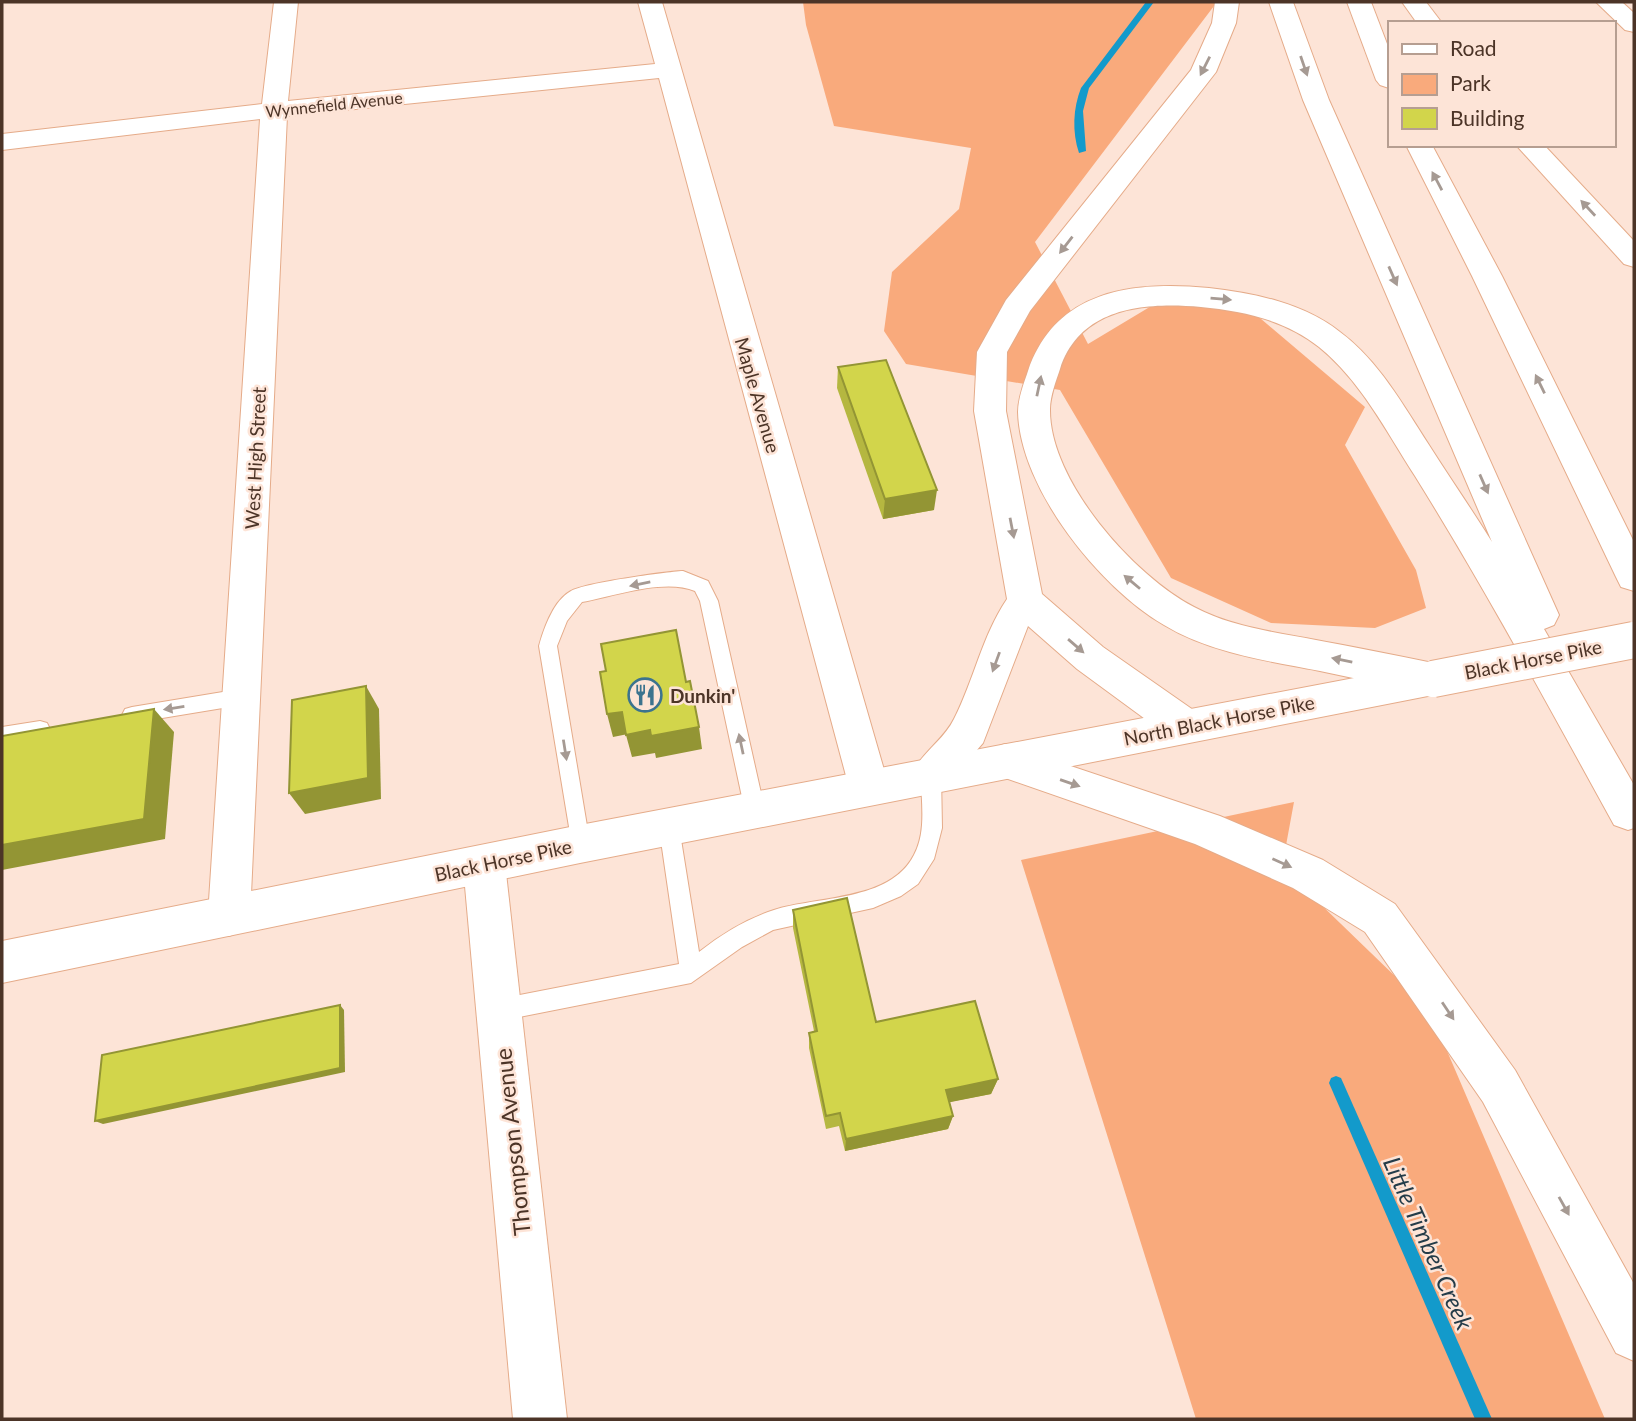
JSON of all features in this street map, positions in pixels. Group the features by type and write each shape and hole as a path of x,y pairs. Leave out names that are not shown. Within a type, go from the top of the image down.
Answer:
{"main road":[{"name":"West High Street","path":"229,916 274,110 286,2"},
{"name":"Maple Avenue","path":"650,2 869,787"},
{"path":"1185,726 1090,658 1025,601 990,411 992,352 1017,307 1203,72 1224,23 1227,2"},
{"path":"1281,2 1316,100 1631,820"},
{"path":"1359,2 1388,77"},
{"path":"1414,2 1428,21"},
{"path":"1608,2 1634,24"},
{"name":"Wynnefield Avenue","path":"2,142 274,110 667,70"},
{"path":"1420,147 1488,276 1634,577"},
{"path":"1531,147 1634,258"},
{"path":"1433,678 1265,645 1196,625 1153,599 1118,570 1055,488 1034,412 1044,366 1056,343 1080,317 1097,306 1129,297 1158,294 1254,304 1304,323 1329,338 1370,380 1470,534 1631,820"},
{"path":"1563,431 1634,551"},
{"path":"931,775 969,731 1011,622 1025,601"},
{"name":"Black Horse Pike","path":"1433,678 1634,639"},
{"name":"North Black Horse Pike","path":"1005,761 1433,678"},
{"path":"1005,761 1206,829 1308,874 1381,918 1499,1086 1634,1335"},
{"name":"Black Horse Pike","path":"2,962 580,844 1005,761"},
{"name":"Thompson Avenue","path":"484,864 540,1419"}],"lane":[{"path":"580,844 548,646 552,632 576,596 652,581 683,578 702,586 709,601 755,811"},
{"path":"108,718 241,697"},
{"path":"2,736 55,727"},
{"path":"499,1010 691,972 752,928 783,917 892,892 910,878 923,860 931,834 931,775"},
{"path":"669,827 691,972"}],"green space":[{"path":"803,2 1217,2 1035,242 1088,344 1153,305 1247,307 1365,407 1345,445 1416,570 1426,608 1375,628 1271,623 1171,578 1060,390 906,364 884,331 892,272 959,209 971,148 834,126 806,25"},
{"path":"1294,802 1282,867 1429,1009 1605,1419 1196,1419 1021,860"}],"building":[{"path":"886,360 937,490 885,499 838,367"},
{"name":"Dunkin'","path":"676,630 686,682 690,681 699,727 651,736 650,730 626,735 622,712 607,714 600,672 606,671 601,644"},
{"path":"366,686 368,778 289,793 292,700"},
{"path":"154,709 144,819 2,845 2,736"},
{"path":"847,898 876,1022 975,1001 998,1079 946,1090 953,1116 846,1139 840,1113 826,1116 809,1033 817,1031 793,910"},
{"path":"340,1005 340,1068 95,1121 102,1055"}],"waterway":[{"name":"Little Timber Creek","path":"1082,151 1079,111 1085,88 1150,2"},
{"name":"Little Timber Creek","path":"1336,1083 1484,1419"}],"place":[{"name":"Dunkin'","path":"645,695"}]}
